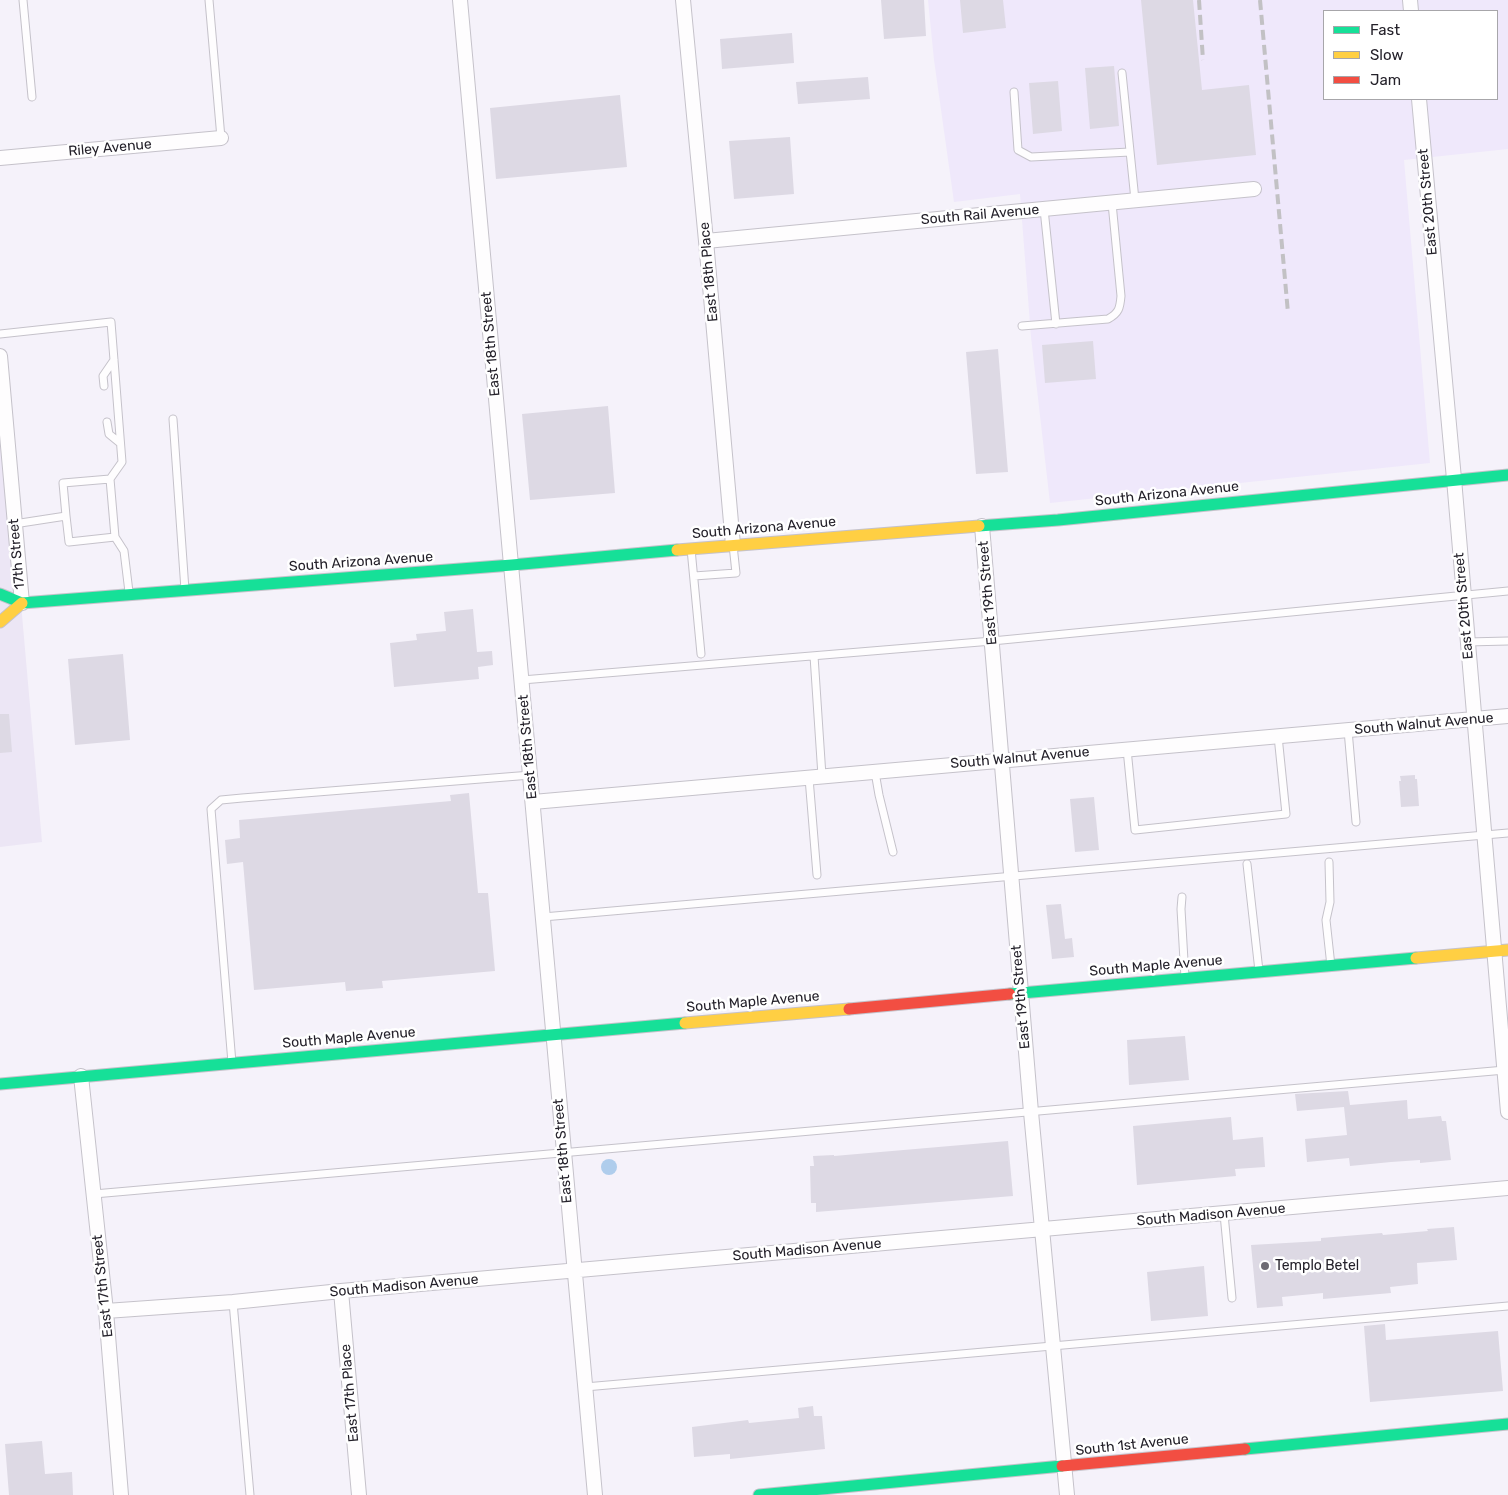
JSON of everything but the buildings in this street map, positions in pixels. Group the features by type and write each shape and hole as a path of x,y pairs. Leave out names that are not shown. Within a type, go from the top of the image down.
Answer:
{"street":[{"name":"East 18th Street","path":"460,0 595,1495"},
{"name":"East 18th Place","path":"682,0 733,544"},
{"name":"East 20th Street","path":"1419,100 1484,835 1501,951 1508,1112"},
{"name":"Riley Avenue","path":"0,158 221,138"},
{"name":"South Rail Avenue","path":"706,241 1254,190"},
{"name":"17th Street","path":"0,356 22,603"},
{"name":"South Arizona Avenue","path":"0,594 22,603 512,565 733,544 1058,520 1508,475"},
{"name":"East 19th Street","path":"982,526 1010,876 1067,1495"},
{"path":"0,622 22,603"},
{"name":"South Walnut Avenue","path":"533,802 1508,716"},
{"name":"South Maple Avenue","path":"0,1084 1501,951"},
{"name":"East 17th Street","path":"81,1076 106,1311 121,1495"},
{"name":"South Madison Avenue","path":"106,1311 233,1302 1508,1188"},
{"name":"East 17th Place","path":"341,1291 359,1495"},
{"name":"South 1st Avenue","path":"759,1495 1508,1424"}],"lane":[{"path":"23,0 32,97"},
{"path":"209,0 221,138"},
{"path":"1122,73 1135,200"},
{"path":"1014,92 1018,150 1024,154 1031,157 1130,152"},
{"path":"1022,326 1108,319 1116,315 1120,306 1121,296 1112,203"},
{"path":"1044,209 1056,324"},
{"path":"0,334 112,322 122,462 110,479 115,537 124,550 129,595"},
{"path":"104,386 103,376 114,360"},
{"path":"173,419 186,590"},
{"path":"107,422 108,434 120,443"},
{"path":"110,479 64,483 66,516 69,542 115,537"},
{"path":"14,524 66,516"},
{"path":"694,576 736,573 733,544"},
{"path":"691,548 701,654"},
{"path":"522,680 992,641 1508,591"},
{"path":"1467,642 1508,641"},
{"path":"814,656 817,875"},
{"path":"1348,730 1356,822"},
{"path":"1127,749 1136,830 1286,814 1278,736"},
{"path":"876,772 879,795 893,852"},
{"path":"232,1063 211,809 220,800 531,775"},
{"path":"543,917 1508,833"},
{"path":"1329,862 1330,902 1326,920 1331,966"},
{"path":"1248,864 1259,972"},
{"path":"1182,897 1185,979"},
{"path":"94,1194 1506,1070"},
{"path":"1224,1214 1232,1298"},
{"path":"233,1302 250,1495"},
{"path":"585,1387 1508,1306"}],"shaded area":[{"path":"928,0 1508,0 1508,149 1404,160 1430,463 1050,503 1031,337 1020,194 954,202 934,60"},
{"path":"0,365 42,842 0,847"}],"water":[{"path":"606,1159 612,1159 617,1164 615,1173 606,1175 601,1170 601,1164"}],"railway":[{"path":"1199,0 1203,60"},
{"path":"1260,0 1288,313"}],"traffic: fast":[{"path":"979,526 1058,520 1508,475"},
{"path":"0,594 22,603 512,565 677,550"},
{"path":"1010,994 1416,958"},
{"path":"0,1084 685,1023"},
{"path":"1245,1449 1508,1424"},
{"path":"759,1495 1062,1466"}],"traffic: slow":[{"path":"677,550 979,526"},
{"path":"0,622 22,603"},
{"path":"1416,958 1508,950"},
{"path":"685,1023 849,1009"}],"traffic: jam":[{"path":"849,1009 1010,994"},
{"path":"1062,1466 1245,1449"}],"place":[{"name":"Templo Betel","path":"1265,1266"}]}
